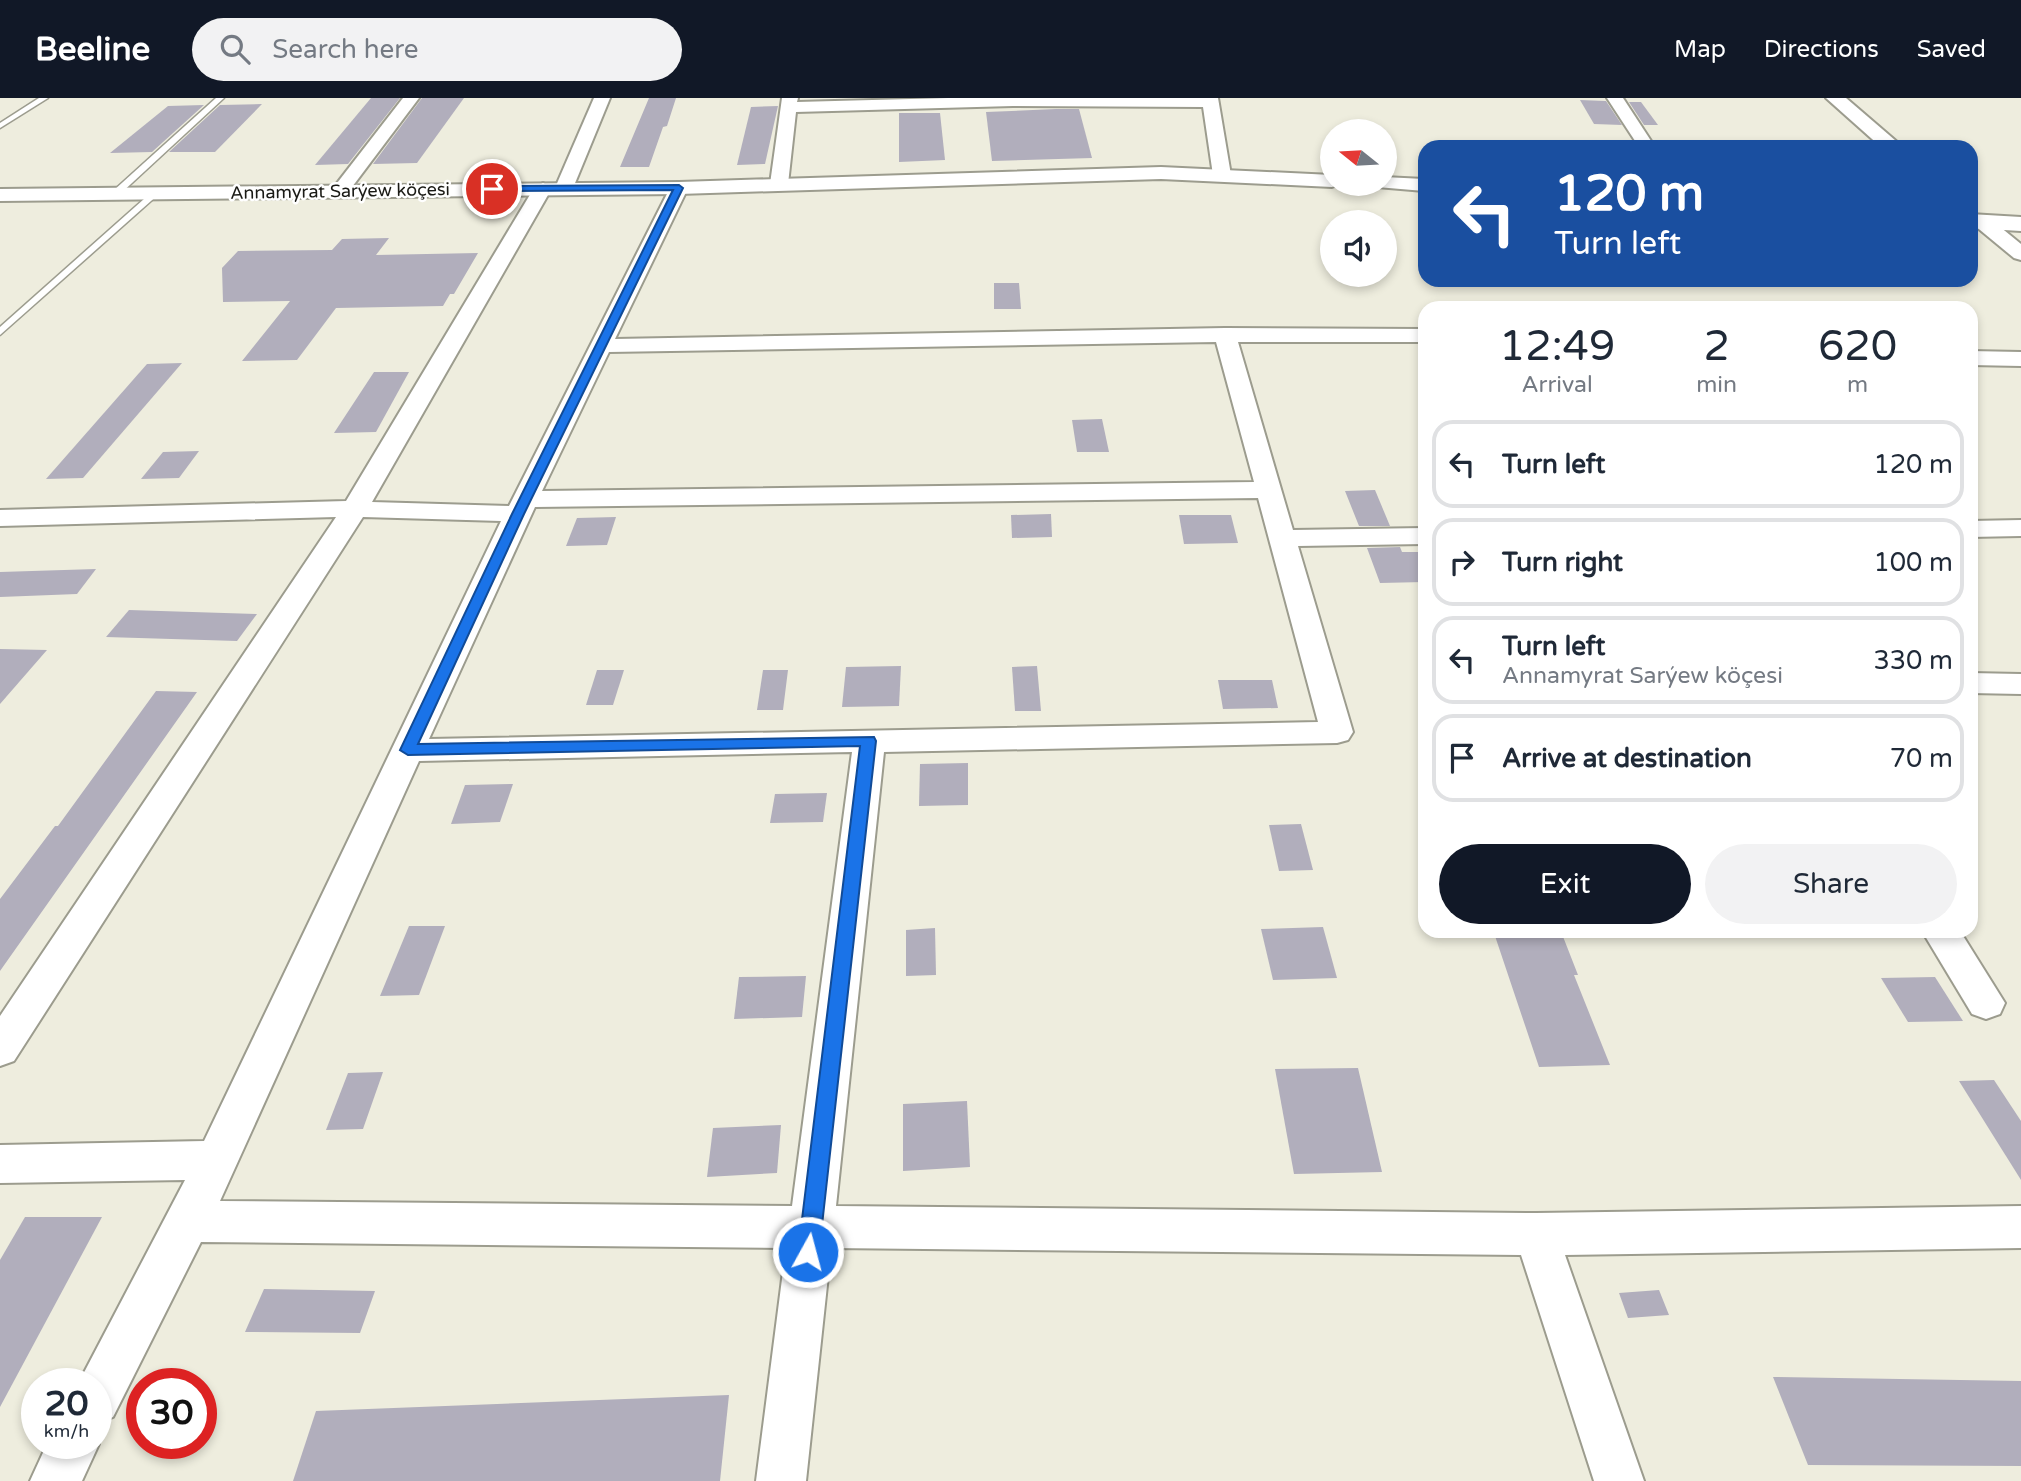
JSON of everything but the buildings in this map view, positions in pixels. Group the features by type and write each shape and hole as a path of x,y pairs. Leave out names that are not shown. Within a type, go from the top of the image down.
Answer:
{"street":[{"path":"340,191 411,98"},
{"path":"0,1049 355,509 554,188 602,98"},
{"path":"1615,98 1642,140"},
{"path":"1835,98 1885,140"},
{"path":"779,184 789,102 1211,100 1222,175"},
{"name":"Annamyrat Sarýew köçesi","path":"0,195 679,188 1161,173 1320,180"},
{"path":"1397,184 1418,186"},
{"path":"112,1370 188,1221 522,507 679,188"},
{"path":"1978,219 2021,224"},
{"path":"1978,221 2021,254"},
{"path":"601,346 1225,335 1418,335"},
{"path":"408,750 1337,732 1225,335"},
{"path":"1978,358 2021,359"},
{"path":"0,518 1269,490"},
{"path":"1978,529 2021,528"},
{"path":"1282,538 1418,536"},
{"path":"1978,683 2021,684"},
{"path":"781,1481 869,741"},
{"path":"1944,938 1986,1003"},
{"path":"0,1164 216,1160"},
{"path":"188,1221 1536,1234 2021,1227"},
{"path":"1536,1234 1619,1481"},
{"path":"55,1481 66,1459"}],"lane":[{"path":"0,126 44,98"},
{"path":"116,193 220,98"},
{"path":"0,332 156,193"}],"route":[{"path":"492,189 679,188 518,514 408,750 869,741 808,1252"}]}
